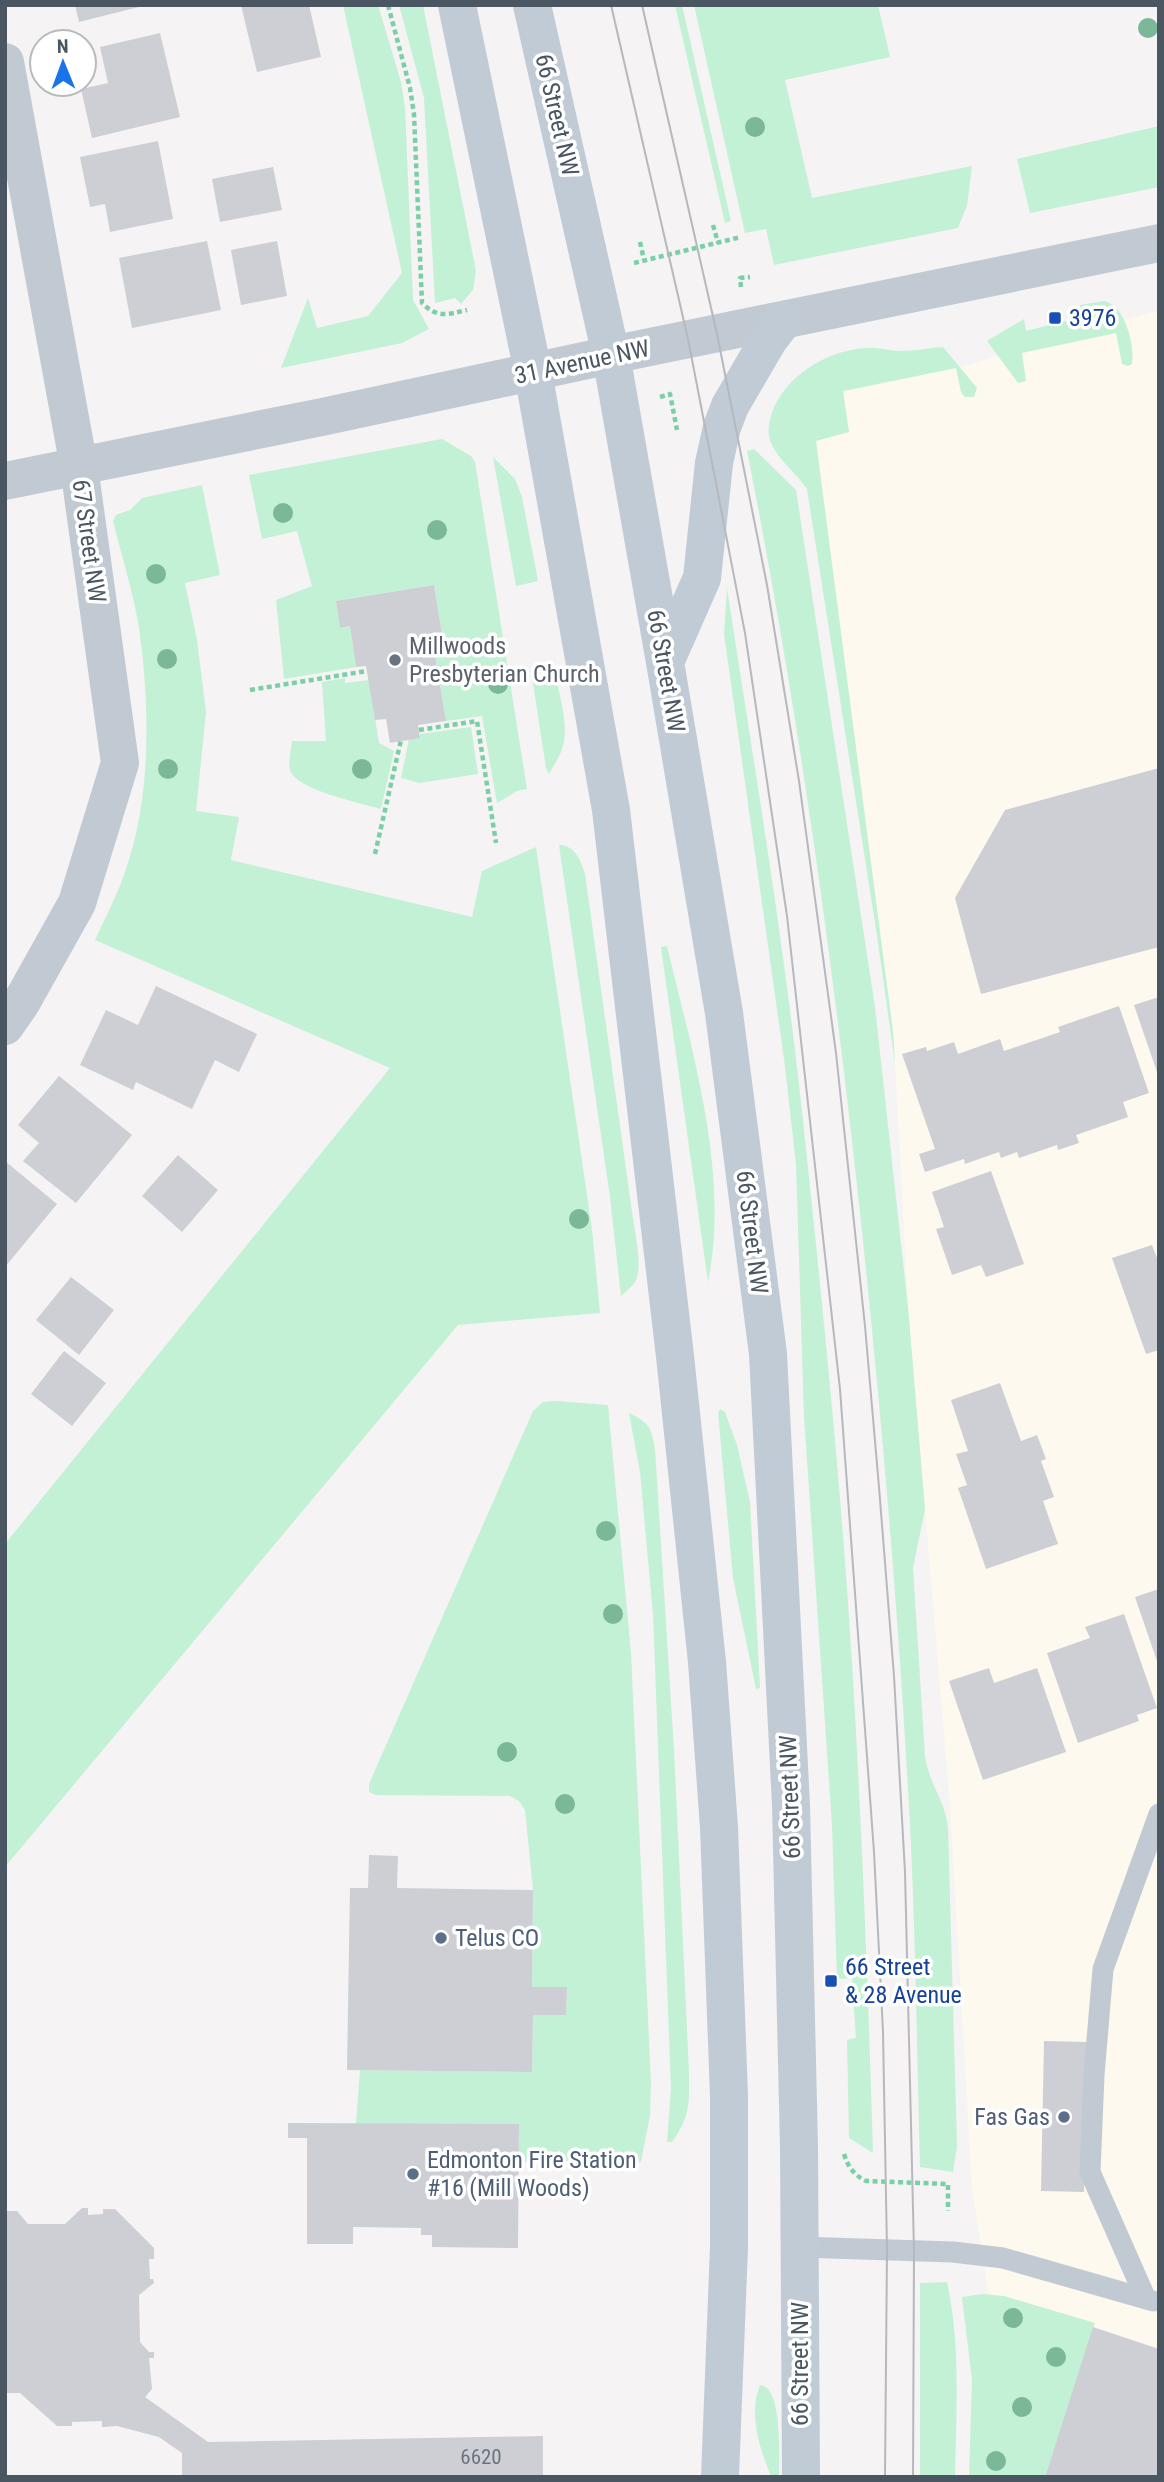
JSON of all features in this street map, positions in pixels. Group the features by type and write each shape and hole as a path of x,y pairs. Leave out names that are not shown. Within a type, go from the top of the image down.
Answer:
{"main road":[{"path":"457,5 533,372 611,810 675,1356 707,1662 719,1827 729,2096 729,2247 720,2477"},
{"name":"66 Street NW","path":"532,5 611,355 665,663 724,1013 768,1354 791,1805 801,2477"},
{"path":"665,663 702,578 713,463 722,427 730,406 769,339 783,321"}],"street":[{"name":"67 Street NW","path":"5,62 10,116 79,467 120,764 78,903 13,1014"},
{"name":"31 Avenue NW","path":"5,481 1159,243"}],"lane":[{"path":"1152,2301 1090,2172 1094,2075 1103,1969 1159,1814"},
{"path":"799,2247 953,2252 1003,2258 1152,2301"}],"path":[{"path":"388,5 410,88 414,114 422,303 431,312 443,314 467,310"},
{"path":"713,225 718,243"},
{"path":"633,263 741,237"},
{"path":"640,242 644,260"},
{"path":"741,287 740,278 750,277"},
{"path":"649,400 670,394 678,433"},
{"path":"250,690 367,671"},
{"path":"419,730 477,721 496,843"},
{"path":"375,854 401,740"},
{"path":"842,2147 848,2166 866,2181 948,2184 948,2211"}],"shaded area":[{"path":"1159,310 1159,2477 1006,2477 1003,2384 972,2189 950,1805 908,1307 894,1044 816,440 849,432 842,392 956,368"}],"green space":[{"path":"343,5 378,5 401,82 405,108 413,300 429,329 402,343 281,368 308,298 317,328 368,316 402,273"},
{"path":"399,5 423,5 476,271 473,290 461,304 455,298 435,303 424,98"},
{"path":"675,5 682,5 731,221 725,223"},
{"path":"694,5 878,5 890,57 785,80 812,198 972,166 967,206 958,228 774,265 766,229 745,233"},
{"path":"1159,126 1159,187 1030,213 1017,159"},
{"path":"1104,301 1118,310 1127,327 1133,356 1132,364 1128,366 1122,364 1116,333 1022,353 1026,381 1018,383 987,341 1024,319 1026,331 1081,317 1080,305"},
{"path":"943,347 977,388 974,397 965,397 961,392 956,368 843,391 849,432 816,441 895,1063 807,489 773,447 769,426 775,405 782,393 803,372 829,357 858,349 900,351"},
{"path":"442,439 471,456 475,462 527,789 517,791 497,803 482,716 446,721 435,655 445,653 434,585 336,601 340,628 350,626 356,667 284,679 276,600 312,586 297,531 262,539 249,475"},
{"path":"754,449 796,490 875,1007 908,1307 925,1509 913,1568 925,1756 948,1828 957,2146 953,2172 920,2167 907,1770 871,1316 814,844 783,647 747,451"},
{"path":"493,457 515,479 522,497 538,581 516,586"},
{"path":"202,485 220,575 185,583 197,640 206,712 196,811 239,817 231,860 472,917 482,871 536,847 592,1229 600,1313 458,1325 5,1867 5,1544 390,1068 95,940 118,890 134,844 146,755 146,694 140,635 132,592 113,521 116,515 130,510 142,498"},
{"path":"727,588 787,986 830,1391 856,1724 873,2153 849,2138 847,2040 856,2038 852,1978 837,1979 832,1825 804,1416 796,1164 784,1059 724,634"},
{"path":"555,672 565,731 562,749 549,774 532,677"},
{"path":"345,678 345,683 369,680 379,743 394,751 381,809 316,790 304,784 290,770 292,741 326,741 322,682"},
{"path":"471,727 478,774 419,783 401,778 409,739 420,738 420,734"},
{"path":"559,845 573,851 585,874 637,1246 639,1265 636,1280 621,1296 610,1197"},
{"path":"667,946 697,1070 711,1156 714,1241 708,1282 661,947"},
{"path":"543,1402 608,1405 631,1653 651,2083 650,2115 641,2162 519,2162 518,2124 356,2124 360,2070 532,2072 533,2015 566,2015 567,1987 532,1987 533,1890 525,1810 519,1801 510,1796 376,1795 369,1792 369,1784 533,1411"},
{"path":"720,1409 725,1412 737,1445 750,1502 760,1688 756,1689 733,1578 718,1413"},
{"path":"629,1413 648,1426 655,1449 674,1750 689,2092 686,2116 672,2142 667,2142 671,2089 653,1614 640,1472"},
{"path":"947,2282 956,2355 955,2477 920,2477 920,2283"},
{"path":"982,2294 1004,2296 1095,2323 1045,2477 969,2477 972,2380 962,2297"},
{"path":"760,2385 767,2389 773,2398 776,2410 779,2477 771,2477 757,2431 755,2408"}],"building":[{"path":"75,5 143,5 143,6 79,22"},
{"path":"241,5 309,5 321,57 257,72"},
{"path":"160,33 180,117 92,138 83,98 98,98 98,85 108,83 100,47"},
{"path":"158,141 173,219 110,232 105,204 90,207 80,157"},
{"path":"273,167 282,210 220,222 212,179"},
{"path":"207,241 221,310 132,328 119,258"},
{"path":"277,241 287,296 241,305 231,250"},
{"name":"Millwoods Presbyterian Church","path":"434,585 445,653 435,655 446,721 418,725 420,738 390,743 386,719 375,720 366,666 356,667 350,626 340,628 336,601"},
{"path":"1159,768 1159,947 981,994 955,898 1005,810"},
{"path":"156,986 257,1034 239,1072 215,1060 192,1109 136,1082 133,1090 80,1065 106,1010 138,1025"},
{"path":"1159,997 1159,1075 1158,1075 1134,1005"},
{"path":"1119,1006 1149,1093 1123,1102 1128,1117 1076,1135 1079,1143 1058,1150 1057,1145 1019,1158 1017,1152 1001,1158 999,1152 965,1164 964,1159 925,1172 919,1154 935,1149 902,1054 926,1047 927,1051 954,1042 958,1054 1000,1039 1004,1051 1060,1032 1058,1027"},
{"path":"59,1076 132,1135 76,1203 23,1161 39,1143 18,1125"},
{"path":"178,1155 218,1190 182,1232 142,1196"},
{"path":"5,1161 57,1204 5,1267"},
{"path":"991,1171 1024,1264 986,1277 981,1265 952,1275 936,1229 944,1227 932,1192"},
{"path":"1152,1245 1159,1258 1159,1350 1146,1354 1112,1258"},
{"path":"71,1277 114,1310 79,1355 36,1320"},
{"path":"64,1351 106,1383 72,1426 31,1394"},
{"path":"1000,1383 1021,1441 1037,1435 1046,1459 1041,1461 1054,1497 1043,1501 1058,1544 986,1569 958,1488 967,1485 956,1454 968,1451 951,1400"},
{"path":"1159,1589 1159,1664 1158,1664 1135,1597"},
{"path":"1124,1614 1157,1708 1137,1715 1139,1721 1078,1743 1047,1653 1090,1638 1085,1627"},
{"path":"989,1668 994,1683 1037,1668 1066,1752 983,1780 949,1681"},
{"name":"Telus CO","path":"369,1855 398,1856 397,1888 533,1890 532,1987 567,1987 566,2015 533,2015 532,2072 347,2070 350,1888 368,1888"},
{"name":"Fas Gas","path":"1044,2041 1087,2042 1084,2192 1041,2191"},
{"name":"Edmonton Fire Station #16 (Mill Woods)","path":"288,2123 519,2124 518,2248 432,2247 432,2235 421,2235 421,2228 353,2227 353,2244 307,2244 307,2138 288,2138"},
{"path":"82,2208 88,2208 88,2215 103,2214 103,2209 115,2209 154,2248 154,2259 149,2259 150,2279 153,2279 154,2283 139,2295 140,2342 149,2352 154,2352 154,2358 149,2358 152,2389 145,2397 208,2442 543,2436 543,2477 182,2477 182,2453 159,2437 117,2426 102,2427 102,2421 72,2422 72,2426 57,2426 20,2393 5,2393 5,2211 17,2211 28,2224 65,2224"},
{"path":"1093,2327 1159,2349 1159,2477 1045,2477"}],"tram line":[{"path":"611,5 688,339 745,633 787,916 840,1389 874,1852 883,2032 887,2250 885,2477"},
{"path":"642,5 717,334 767,585 799,781 836,1053 879,1487 894,1676 905,1872 914,2251 913,2477"}],"place":[{"name":"3976","path":"1055,318"},
{"name":"Millwoods Presbyterian Church","path":"395,660"},
{"name":"Telus CO","path":"441,1938"},
{"name":"66 Street & 28 Avenue","path":"831,1981"},
{"name":"Fas Gas","path":"1064,2117"},
{"name":"Edmonton Fire Station #16 (Mill Woods)","path":"413,2174"}]}
